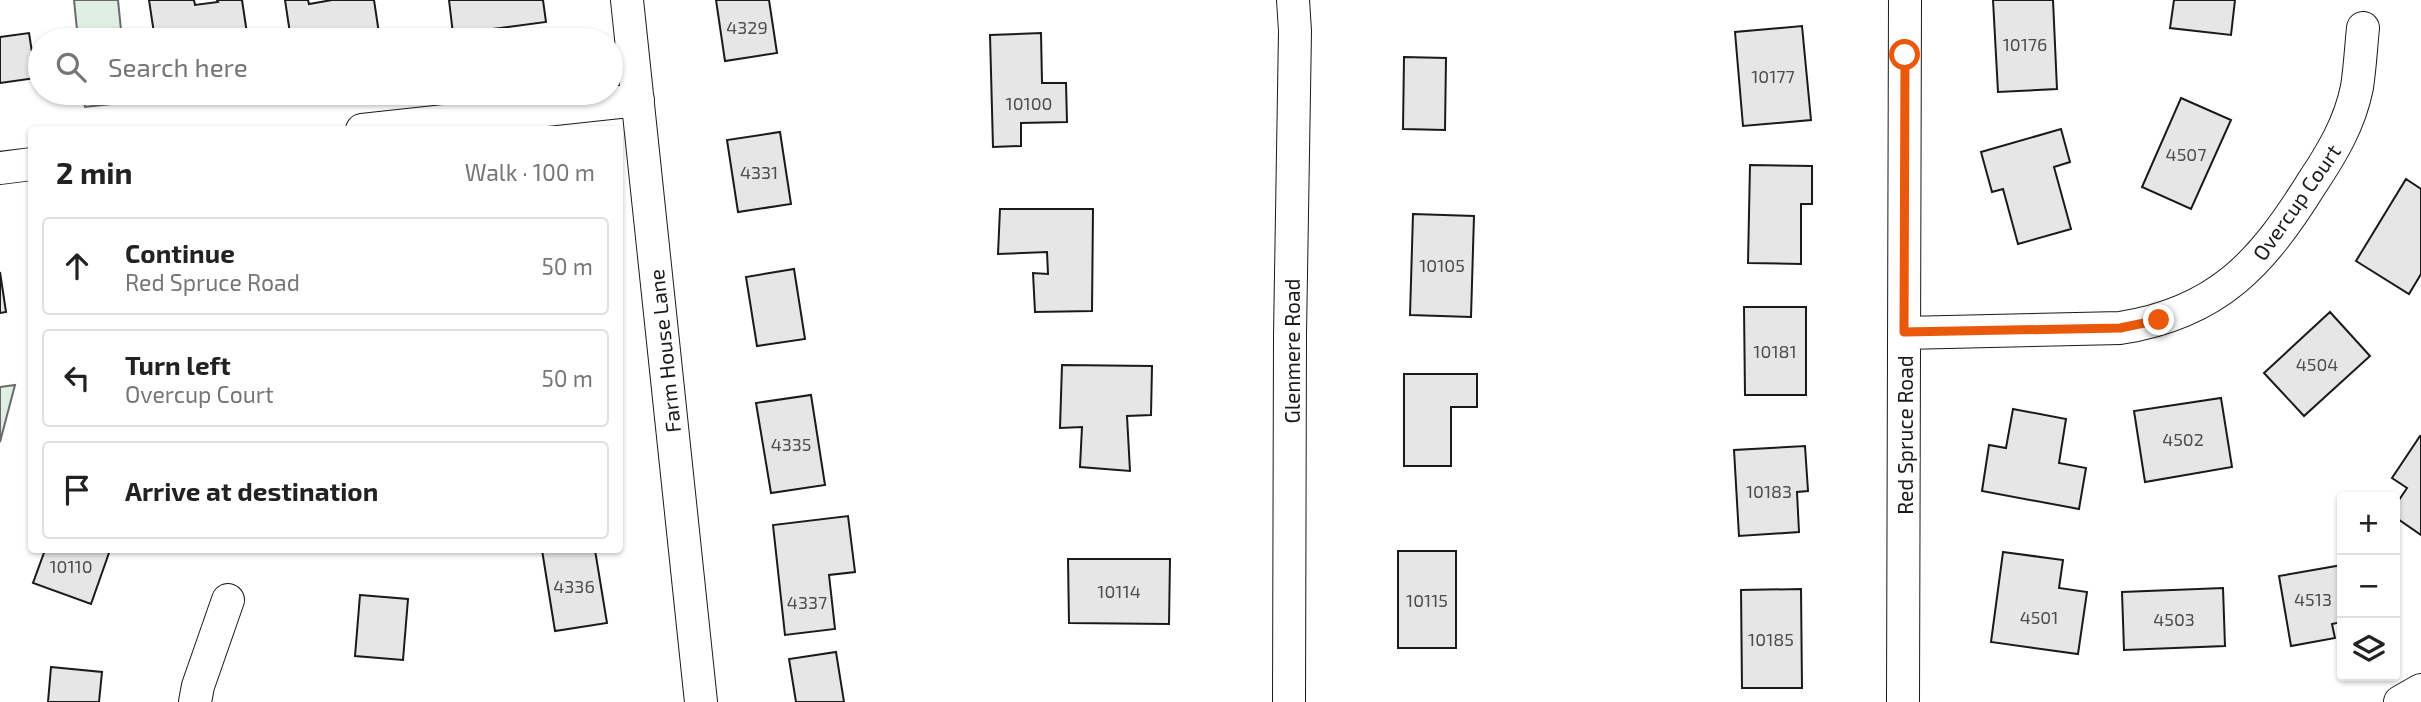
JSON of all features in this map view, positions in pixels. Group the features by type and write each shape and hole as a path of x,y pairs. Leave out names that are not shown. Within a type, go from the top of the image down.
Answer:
{"street":[{"name":"Farm House Lane","path":"627,0 701,702"},
{"name":"Glenmere Road","path":"1289,702 1290,335 1295,31 1293,0"},
{"name":"Red Spruce Road","path":"1903,702 1905,0"},
{"name":"Overcup Court","path":"1904,332 2120,328 2174,316 2217,293 2247,271 2274,240 2339,140 2357,88 2363,28"},
{"path":"623,102 638,100"},
{"path":"399,126 592,105"},
{"path":"0,168 28,164"},
{"path":"195,702 228,600"},
{"path":"2400,702 2421,690"}],"green space":[{"path":"74,0 118,0 121,28 77,28"},
{"path":"15,385 0,442 0,387"}],"building":[{"path":"149,0 194,0 195,5 218,2 217,0 242,0 246,28 153,28"},
{"path":"285,0 308,0 309,4 332,0 374,0 378,28 289,28"},
{"path":"449,0 543,0 546,22 500,28 452,28"},
{"path":"716,0 769,0 777,53 725,61"},
{"path":"1993,0 2053,0 2057,89 1998,92"},
{"path":"2174,0 2235,0 2231,35 2170,28"},
{"path":"1802,26 1811,120 1743,126 1735,32"},
{"path":"28,33 28,79 0,83 0,37"},
{"path":"1041,33 1042,83 1066,83 1067,122 1021,123 1021,146 993,147 990,35"},
{"path":"1404,57 1446,58 1445,130 1403,129"},
{"path":"2181,98 2231,120 2191,209 2142,187"},
{"path":"2061,129 2070,162 2054,167 2071,229 2018,244 2003,189 1992,192 1981,152"},
{"path":"780,132 791,204 738,212 727,140"},
{"path":"1750,165 1812,166 1812,204 1801,204 1801,264 1748,263"},
{"path":"2406,179 2421,189 2421,274 2409,294 2356,261"},
{"path":"1000,209 1093,209 1092,311 1035,312 1033,273 1048,274 1047,252 998,254"},
{"path":"1413,214 1474,216 1471,317 1410,315"},
{"path":"794,269 805,339 757,346 746,277"},
{"path":"0,272 6,312 0,313"},
{"path":"1744,307 1806,307 1806,395 1745,395"},
{"path":"2330,312 2370,356 2304,416 2264,373"},
{"path":"1062,365 1152,366 1151,415 1127,416 1130,471 1080,467 1082,427 1060,428"},
{"path":"1404,374 1477,374 1477,407 1451,407 1451,466 1404,466"},
{"path":"811,395 825,485 771,493 756,403"},
{"path":"2221,398 2232,467 2145,482 2134,411"},
{"path":"2013,409 2066,419 2059,463 2086,468 2079,509 1982,491 1989,445 2006,448"},
{"path":"2421,436 2421,535 2400,520 2400,498 2407,488 2392,478"},
{"path":"1805,446 1808,491 1797,492 1799,532 1739,536 1734,450"},
{"path":"848,516 855,572 829,575 835,629 785,635 773,525"},
{"path":"1398,551 1456,551 1456,648 1398,648"},
{"path":"2003,552 2063,560 2059,588 2087,592 2078,654 1991,642"},
{"path":"44,553 109,553 91,604 33,583"},
{"path":"542,553 595,553 607,623 555,631"},
{"path":"1068,559 1170,559 1169,624 1069,623"},
{"path":"2337,566 2337,623 2332,624 2335,638 2291,646 2279,576"},
{"path":"2223,588 2225,646 2124,650 2122,592"},
{"path":"1801,589 1802,688 1742,688 1741,590"},
{"path":"360,595 408,599 403,660 355,656"},
{"path":"836,652 844,702 796,702 789,659"},
{"path":"51,667 102,672 99,702 48,702"}],"route":[{"path":"1905,55 1904,332 2120,328 2159,320"}]}
